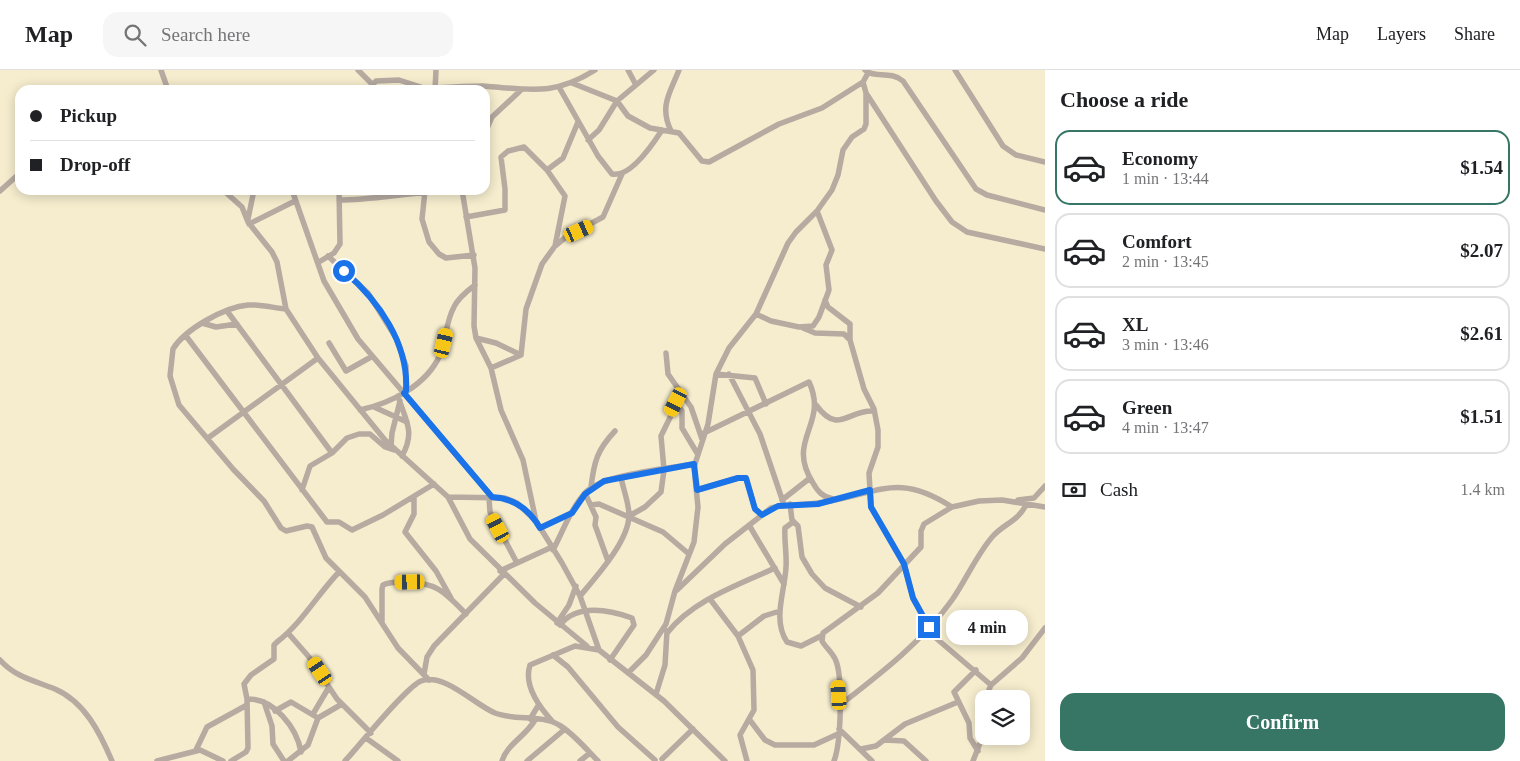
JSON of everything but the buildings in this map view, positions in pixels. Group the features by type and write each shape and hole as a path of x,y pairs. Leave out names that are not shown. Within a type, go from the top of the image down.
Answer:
{"street":[{"path":"160,70 166,85"},
{"path":"358,70 372,84 385,80 399,80 418,85"},
{"path":"434,85 436,70"},
{"path":"490,88 520,91 559,87 572,83 595,70"},
{"path":"628,70 636,86"},
{"path":"588,140 600,130 617,101 654,70"},
{"path":"671,131 665,120 664,111 679,70"},
{"path":"955,70 1003,146 1016,155 1045,162"},
{"path":"572,83 617,101 633,120 650,128 683,135 702,161 709,162 779,124 822,108 863,82 867,72 897,73 976,189 987,195 1045,210"},
{"path":"628,673 646,655 666,624 675,591 697,531 697,490 694,464 708,424 716,374 729,348 756,314 788,243 796,232 817,212 832,190 848,142 864,130 867,108 863,82"},
{"path":"559,87 588,140 606,168 612,174 622,174"},
{"path":"490,122 492,117 520,91"},
{"path":"866,93 936,201 952,222 967,232 1045,249"},
{"path":"546,170 564,158 578,122"},
{"path":"521,355 523,321 538,273 555,246 566,237 603,218 622,174 646,153 662,130"},
{"path":"466,217 505,210 505,189 501,161 503,154 524,146 546,170 565,196 555,246"},
{"path":"0,190 15,176"},
{"path":"229,195 242,207 249,222 266,243 277,262 286,309 318,358 394,448 448,497 466,534 502,573 558,624 587,646"},
{"path":"249,222 253,195"},
{"path":"293,195 331,296 371,357 395,384 402,396 491,498 490,512 517,563"},
{"path":"318,262 339,249 339,195"},
{"path":"339,200 362,200 397,195"},
{"path":"425,195 422,219 429,242 441,256 446,258 474,255"},
{"path":"463,195 474,255 474,326 476,338 491,368 501,410 523,460 536,521 576,586 600,650 610,660 656,694 725,761"},
{"path":"249,222 295,201"},
{"path":"756,314 771,322 800,327 808,327 816,322 829,287 826,265 832,250 817,212"},
{"path":"328,256 368,293 396,338 406,366 402,396 396,416 394,448"},
{"path":"360,410 374,407 402,396 425,374 439,357 453,309 475,285"},
{"path":"825,300 828,307 850,324 850,340 864,389 874,411 878,438 869,472 871,507 904,564 913,598 937,639 992,685"},
{"path":"286,309 248,305 216,314 186,336 172,349 171,383 179,405 233,469 264,501 281,528 286,531 308,526 312,527 322,551 339,572 365,597 398,648 429,680"},
{"path":"227,311 332,453"},
{"path":"202,323 216,327 237,324"},
{"path":"800,327 815,333 844,334 850,340"},
{"path":"186,336 327,522 342,523 350,530 414,497 434,484"},
{"path":"476,338 496,343 521,355"},
{"path":"329,343 346,371 371,357"},
{"path":"666,354 668,374 695,415 703,436"},
{"path":"491,368 521,355"},
{"path":"208,438 318,358"},
{"path":"716,374 754,378 766,404"},
{"path":"729,374 766,449 793,522 798,526 802,557 816,579 830,591 861,607"},
{"path":"703,436 808,382 816,405 826,417 838,420 867,411 874,411"},
{"path":"628,517 645,507 658,496 663,487 664,470 661,436 682,393"},
{"path":"402,396 410,439 402,456"},
{"path":"676,402 682,410 682,428 697,453"},
{"path":"816,405 802,453 803,461 810,478 824,497 835,500"},
{"path":"374,407 407,422"},
{"path":"591,487 597,455 615,431"},
{"path":"302,490 310,466 332,453 347,438 366,434 385,447 394,448"},
{"path":"424,674 427,657 434,646 466,614 502,573 517,563 552,548 572,513 591,487 621,476 694,464"},
{"path":"580,596 608,561 622,536 628,517 621,476"},
{"path":"697,490 738,478 746,478 755,509 762,515"},
{"path":"785,503 810,478"},
{"path":"675,591 749,525 771,508 785,503 818,504 870,490 897,486 918,489 952,507"},
{"path":"793,522 785,528 786,565 780,611 783,633 791,644 804,646 821,636 828,628 861,607 878,593 921,547 921,531 924,524 952,507 979,501 1031,499 1045,486"},
{"path":"585,494 596,517 596,528 608,561"},
{"path":"414,497 414,514 405,532 436,571 453,601"},
{"path":"448,497 513,500 536,521"},
{"path":"1011,500 1026,505 1045,507"},
{"path":"591,505 599,504 664,532 690,554"},
{"path":"840,705 890,666 929,627 951,602 993,536 1018,518 1026,505"},
{"path":"540,528 572,513"},
{"path":"749,525 784,584"},
{"path":"668,633 681,617 710,599 775,568"},
{"path":"231,761 248,750 247,702 244,684 247,679 274,659 274,646 288,633 339,572"},
{"path":"383,624 382,589 387,583 425,582 453,601 466,614"},
{"path":"558,624 569,605 576,586"},
{"path":"710,599 738,636 754,675 754,710 740,735 747,761"},
{"path":"558,624 569,617 586,611 609,611 634,620 634,625 610,660"},
{"path":"738,636 764,616 780,611"},
{"path":"656,694 665,665 668,633 666,624"},
{"path":"990,690 992,685 1022,658 1045,628"},
{"path":"288,633 309,657 342,704 371,733"},
{"path":"821,636 836,661 840,705 838,748 834,761"},
{"path":"598,761 565,729 553,722 538,706 532,692 528,668 533,662 576,646 587,646 600,650"},
{"path":"553,655 568,667 618,727 655,761 664,760 694,729"},
{"path":"0,660 16,675 57,690 82,710 101,734 112,761"},
{"path":"976,670 955,689 954,695 969,723 970,738 978,751"},
{"path":"345,761 417,683 429,680 447,684 495,713 553,722"},
{"path":"264,702 272,726 273,744 286,761 301,752 308,745 316,716 329,687"},
{"path":"196,750 207,727 247,702 264,702 275,711 297,736 301,752"},
{"path":"275,711 290,702 316,716"},
{"path":"861,749 876,746 905,724 958,702"},
{"path":"316,716 342,704"},
{"path":"504,760 509,746 525,734 538,706"},
{"path":"749,719 765,740 775,745 814,745 838,732"},
{"path":"527,761 565,729"},
{"path":"838,732 861,749 872,761"},
{"path":"366,738 398,761"},
{"path":"885,740 904,741 926,761"},
{"path":"973,761 980,745"},
{"path":"157,761 196,750 223,761"},
{"path":"580,761 590,753"}],"route":[{"path":"344,271 361,285 374,301 401,348 406,366 406,391 404,393 492,497 513,500 536,521 540,528 572,513 591,487 604,481 621,476 694,464 697,490 738,478 746,478 755,509 762,515 771,508 778,506 818,504 870,490 871,507 904,564 913,598 929,627"}]}
